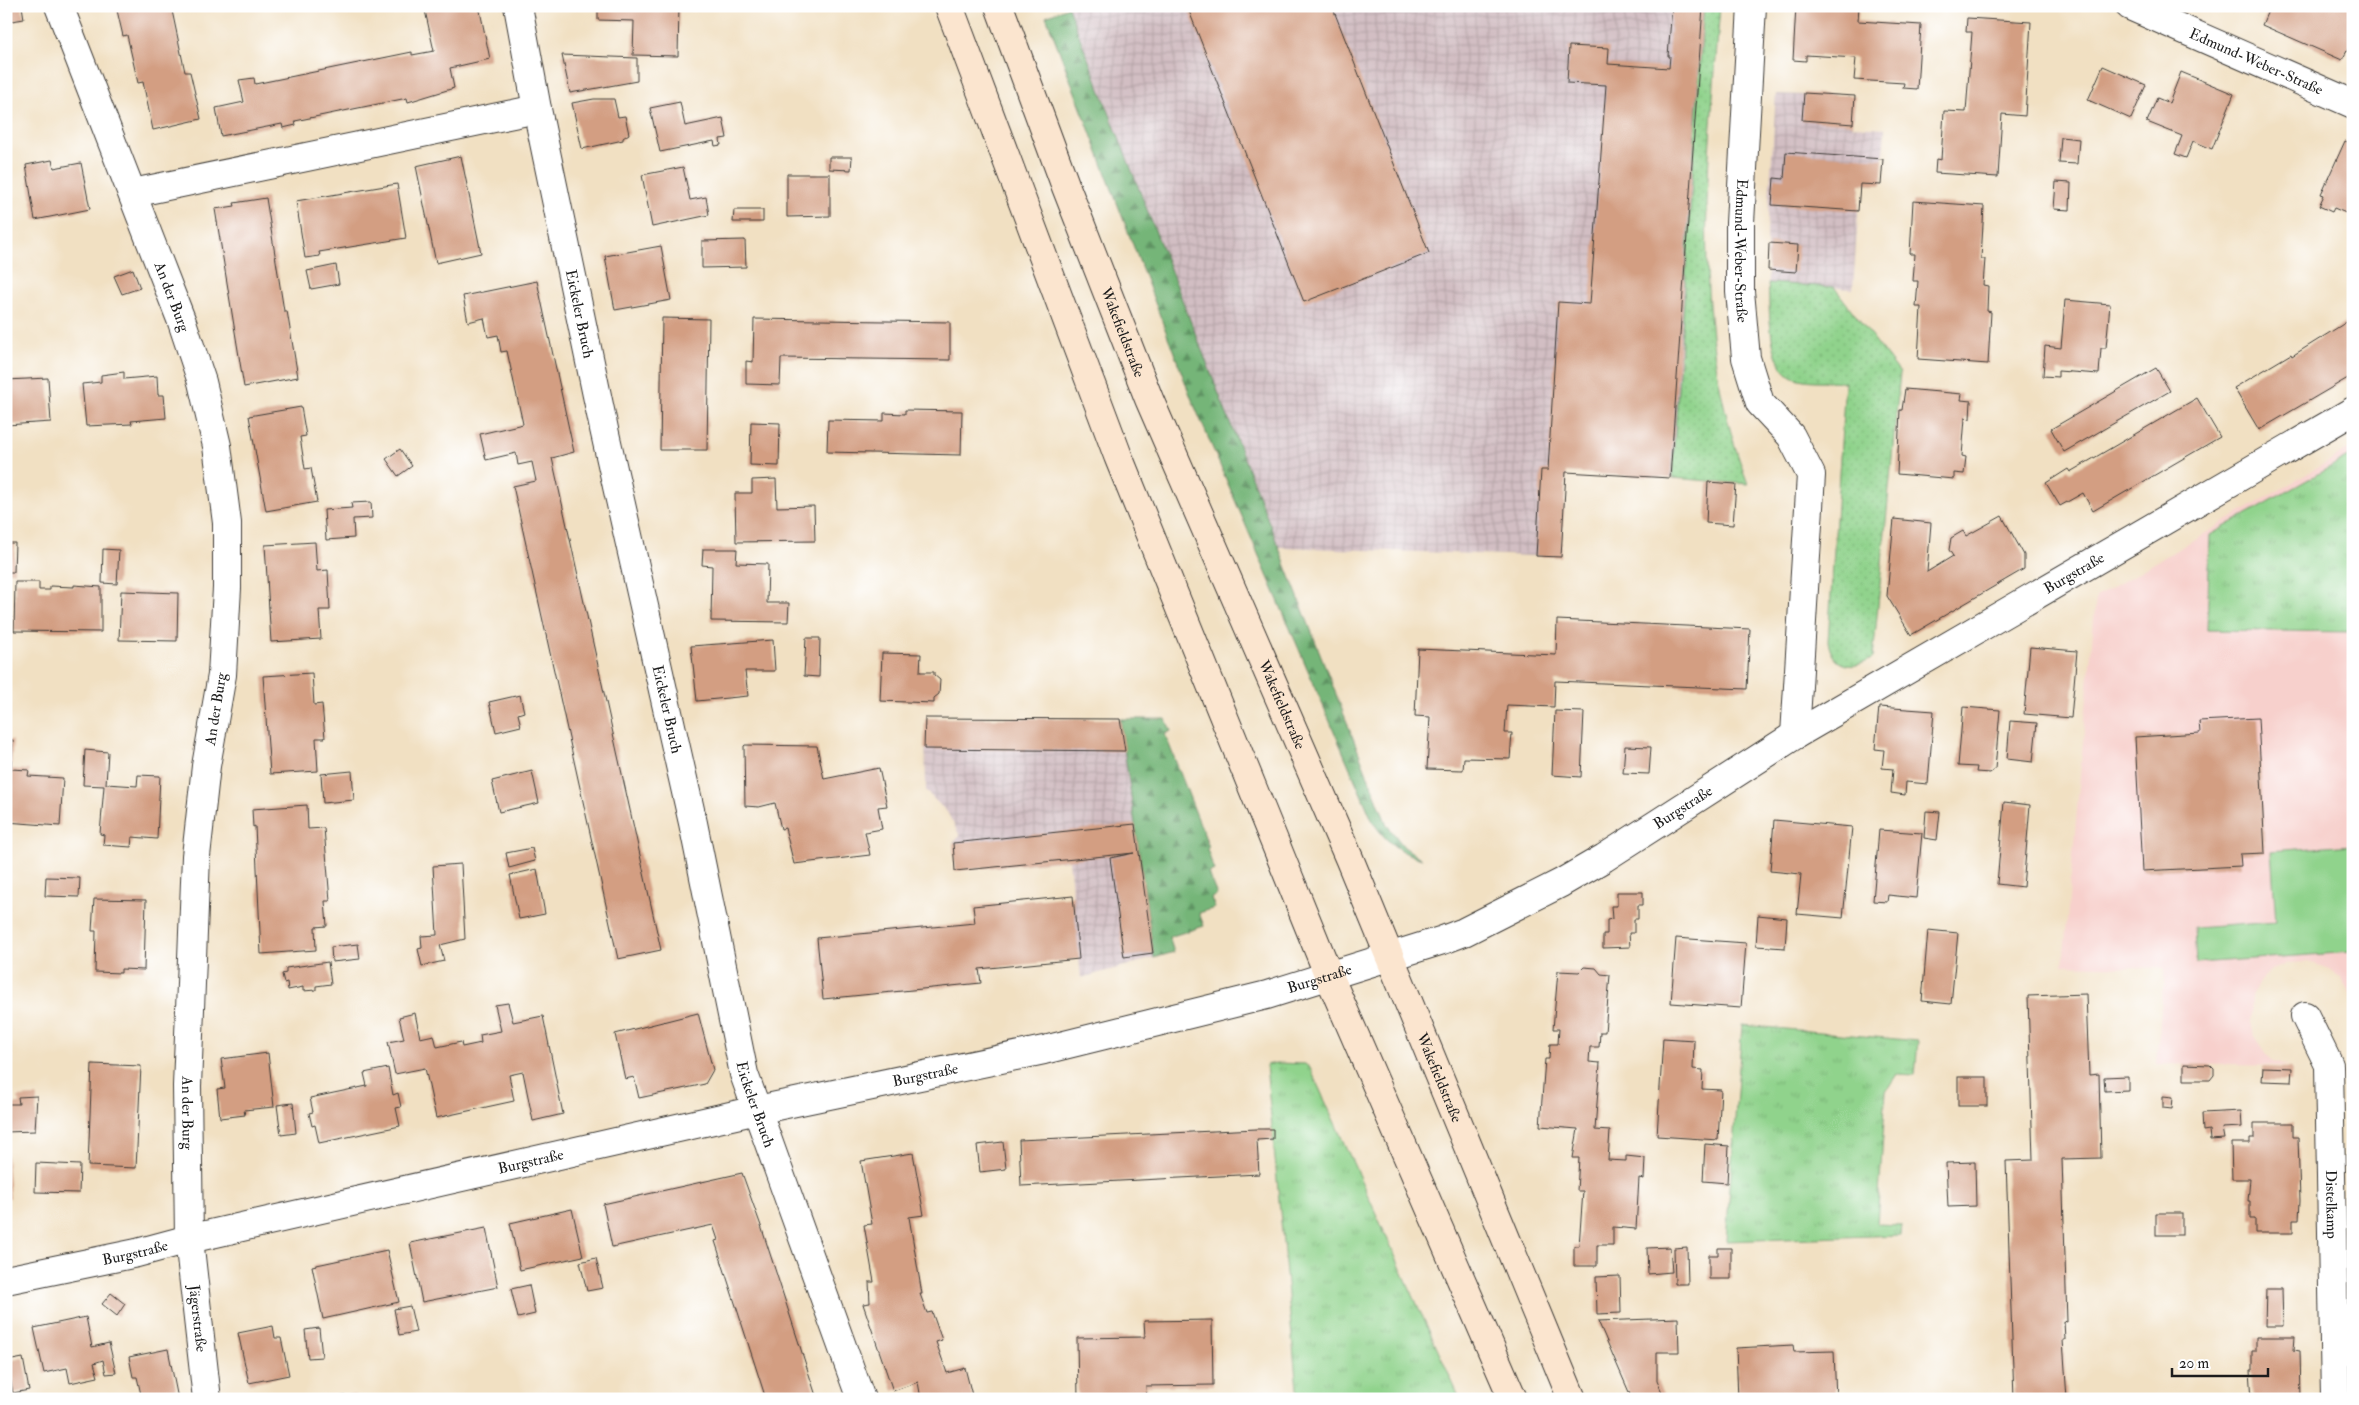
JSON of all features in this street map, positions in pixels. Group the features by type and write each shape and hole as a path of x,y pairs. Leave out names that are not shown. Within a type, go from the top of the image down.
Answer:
{"main road":[{"path":"949,6 1118,456 1292,878 1329,976 1513,1399"},
{"name":"Wakefieldstraße","path":"999,6 1066,188 1149,399 1345,849 1572,1399"}],"street":[{"name":"An der Burg","path":"59,6 133,193 182,322 202,382 217,446 227,524 227,588 222,675 206,766 196,856 187,1086 188,1239"},
{"name":"Eickeler Bruch","path":"518,6 537,109 610,456 693,823 744,1074 861,1399"},
{"name":"Edmund-Weber-Straße","path":"1752,6 1740,223 1740,291 1746,358 1760,403 1791,436 1811,475 1795,735"},
{"name":"Edmund-Weber-Straße","path":"2130,6 2353,104"},
{"path":"133,193 537,109"},
{"name":"Burgstraße","path":"6,1280 138,1253 188,1239 757,1110 1044,1050 1267,995 1464,932 1561,883 1604,858 1795,735 2353,412"},
{"name":"Distelkamp","path":"2305,1016 2329,1065 2335,1399"},
{"name":"Jägerstraße","path":"188,1239 207,1399"}],"shaded area":[{"path":"1068,6 1704,6 1672,478 1566,472 1561,557 1279,547"},
{"path":"1804,93 1855,96 1853,126 1885,128 1881,185 1860,184 1853,289 1768,283 1767,232 1776,94 1804,95"},
{"path":"2353,447 2353,1000 2341,978 2329,969 2309,962 2289,963 2270,971 2259,982 2252,997 2251,1022 2254,1036 2266,1054 2273,1061 2289,1066 2156,1064 2165,968 2063,965 2096,597"},
{"path":"925,718 1120,719 1154,958 1081,978 1069,860 955,871 953,843 960,836 947,812 926,791"}],"green space":[{"path":"1704,6 1720,6 1708,188 1709,306 1716,365 1729,424 1748,484 1672,478"},
{"path":"1068,7 1387,825 1404,847 1422,859 1407,854 1394,846 1373,822 1192,400 1046,16"},
{"path":"1768,283 1834,287 1900,373 1873,658 1858,665 1839,662 1830,650 1828,641 1845,382 1801,380 1786,372 1779,362 1772,336"},
{"path":"2353,454 2353,632 2207,630 2210,535"},
{"path":"1120,719 1166,719 1171,731 1165,734 1209,847 1207,849 1214,870 1208,873 1217,895 1211,898 1215,908 1199,913 1204,926 1169,937 1174,952 1154,958"},
{"path":"2353,845 2353,952 2196,963 2194,928 2276,922 2271,851"},
{"path":"1742,1025 1918,1041 1915,1075 1897,1074 1886,1091 1877,1224 1901,1225 1900,1235 1726,1241"},
{"path":"1277,1063 1305,1064 1310,1068 1460,1399 1298,1399 1266,1065"}],"building":[{"path":"6,6 22,6 24,19 6,22"},
{"path":"116,6 171,6 185,72 190,72 201,119 153,130 143,82 138,83 127,35 123,36"},
{"path":"424,6 479,6 490,59 450,68 454,88 408,102 407,98 295,121 296,125 283,128 282,124 221,136 216,108 244,102 239,80 254,78 255,84 412,52 412,55 434,51"},
{"path":"598,6 679,6 678,56 633,55 634,21 598,20"},
{"path":"1187,6 1332,6 1429,253 1304,302"},
{"path":"1672,6 1703,6 1670,478 1566,472 1561,557 1536,556 1541,470 1548,470 1558,302 1590,304 1606,85 1567,83 1569,46 1609,48 1608,64 1669,68 1670,56 1668,56"},
{"path":"1796,6 1859,6 1858,21 1921,25 1917,89 1903,88 1904,83 1854,80 1856,58 1806,55 1806,61 1793,60"},
{"path":"2270,6 2353,6 2353,40 2342,60 2262,25"},
{"path":"1967,18 2031,22 2025,116 2002,114 1998,177 1935,173 1936,159 1941,160 1944,111 1966,112 1972,32 1966,32"},
{"path":"562,55 637,58 637,81 570,93"},
{"path":"2103,66 2146,85 2131,119 2088,100"},
{"path":"2181,72 2234,94 2212,149 2193,141 2186,158 2175,154 2182,136 2147,122 2157,98 2169,103"},
{"path":"1804,93 1855,96 1853,124 1802,120"},
{"path":"594,99 614,99 618,117 625,116 629,134 623,140 582,149 572,103"},
{"path":"680,102 685,126 723,118 727,138 720,139 721,145 715,146 714,141 660,152 650,108"},
{"path":"2061,137 2079,139 2077,164 2059,163"},
{"path":"2345,141 2353,144 2353,216 2334,208 2332,212 2319,206 2324,195 2321,194"},
{"path":"1786,152 1883,159 1881,185 1860,184 1858,211 1772,205 1774,178 1784,179"},
{"path":"461,156 481,253 436,263 416,166"},
{"path":"829,157 852,157 851,170 829,169"},
{"path":"52,160 54,168 81,163 90,209 35,220 26,165"},
{"path":"683,167 690,200 706,197 709,215 652,227 642,175"},
{"path":"787,174 830,174 830,216 787,217"},
{"path":"2056,182 2071,183 2070,210 2054,209"},
{"path":"397,184 406,238 319,252 320,256 305,258 296,201"},
{"path":"266,198 284,311 287,311 298,377 244,387 215,209 235,206 234,203"},
{"path":"1913,201 1984,206 1981,259 1985,259 1983,285 1988,286 1987,311 1991,312 1988,364 1918,359 1921,307 1916,307 1918,281 1913,281 1915,254 1910,254"},
{"path":"734,210 763,210 763,222 733,222"},
{"path":"745,240 746,267 702,268 702,241"},
{"path":"1769,243 1798,245 1796,272 1768,270"},
{"path":"661,246 671,300 615,310 605,256"},
{"path":"336,265 339,284 311,289 307,271"},
{"path":"133,269 140,288 122,294 114,276"},
{"path":"537,281 574,452 552,458 661,950 618,959 513,486 536,481 532,462 518,465 516,453 486,460 480,434 523,424 507,351 501,352 498,335 488,337 484,318 468,322 463,296"},
{"path":"2065,300 2110,304 2106,348 2101,348 2099,374 2058,371 2058,377 2043,376 2045,346 2061,348"},
{"path":"662,318 709,319 707,450 660,450"},
{"path":"2353,318 2353,375 2259,430 2234,388 2291,354 2292,356"},
{"path":"754,319 950,322 950,360 781,358 780,385 746,384 746,361 753,362"},
{"path":"2156,368 2170,391 2064,452 2051,429"},
{"path":"124,372 124,379 157,376 158,395 164,395 166,418 131,421 132,424 86,426 82,384 101,382 101,375"},
{"path":"48,378 51,422 6,425 6,380"},
{"path":"1905,389 1962,394 1961,400 1971,401 1970,419 1965,418 1962,456 1966,457 1964,474 1954,473 1954,479 1897,474 1900,410 1902,410"},
{"path":"2197,398 2220,437 2093,511 2083,493 2060,506 2046,483 2068,469 2070,472"},
{"path":"301,407 306,436 300,437 305,469 311,468 317,502 266,511 249,416"},
{"path":"905,410 962,411 961,455 827,452 828,420 884,421 884,413 905,414"},
{"path":"751,422 780,423 779,466 750,465"},
{"path":"400,449 412,466 398,476 386,459"},
{"path":"776,479 777,507 814,506 815,541 736,542 735,493 752,493 752,480"},
{"path":"1708,482 1736,484 1733,525 1706,523"},
{"path":"371,502 372,518 353,519 354,538 326,540 324,510 352,508 351,503"},
{"path":"2002,516 2024,555 2024,569 1911,635 1887,596 1894,519 1931,523 1927,572 1953,556 1949,550 1951,538 1963,531 1966,536"},
{"path":"315,542 317,571 328,570 330,610 319,610 321,639 271,642 265,545"},
{"path":"6,543 15,543 14,572 6,572"},
{"path":"103,549 119,550 117,584 102,583"},
{"path":"703,549 737,549 736,563 768,564 767,603 789,603 788,622 711,621 712,566 702,565"},
{"path":"15,582 39,582 39,590 50,590 50,586 101,587 101,632 14,631"},
{"path":"121,591 178,593 177,641 119,640"},
{"path":"1557,620 1750,629 1747,689 1555,681 1554,707 1507,705 1505,733 1512,733 1510,759 1464,758 1463,770 1427,769 1430,717 1415,716 1418,649 1556,655"},
{"path":"806,638 820,638 819,677 804,676"},
{"path":"773,640 775,671 745,671 748,696 697,701 691,646"},
{"path":"2030,647 2077,651 2071,718 2024,714"},
{"path":"882,653 921,654 920,672 934,672 934,675 940,680 939,694 934,698 934,703 880,701"},
{"path":"312,673 314,705 322,704 325,738 316,738 318,771 270,774 263,676"},
{"path":"520,695 524,712 518,714 521,726 496,732 489,702"},
{"path":"1879,707 1934,711 1928,784 1906,782 1905,795 1891,793 1893,769 1882,768 1884,750 1875,749"},
{"path":"1963,707 2000,710 1995,769 1990,773 1976,772 1977,767 1958,766"},
{"path":"1555,711 1584,712 1581,777 1552,775"},
{"path":"925,718 1120,719 1125,751 924,749"},
{"path":"2258,718 2265,853 2240,854 2241,866 2142,871 2135,737 2200,733 2199,721"},
{"path":"2010,721 2037,723 2033,762 2007,759"},
{"path":"6,740 13,740 11,769 29,770 28,776 63,778 60,826 6,822"},
{"path":"745,745 817,746 824,779 879,768 887,806 878,807 882,829 865,832 870,855 794,864 785,828 781,829 775,803 759,807 745,806"},
{"path":"1625,746 1651,747 1649,774 1623,773"},
{"path":"85,750 108,752 106,784 137,786 138,775 160,776 157,839 132,837 131,847 103,845 104,835 100,834 104,786 83,785"},
{"path":"352,771 354,800 323,803 321,774"},
{"path":"532,771 539,803 499,812 492,781"},
{"path":"2004,802 2030,805 2023,887 1997,884"},
{"path":"307,805 308,829 324,828 330,901 325,901 327,926 315,927 316,950 261,954 255,826 253,827 252,809"},
{"path":"1926,811 1940,812 1937,840 1924,838"},
{"path":"1774,820 1852,827 1843,918 1797,914 1801,874 1770,871"},
{"path":"1135,824 1153,953 1124,957 1110,858 1134,853 955,871 953,843"},
{"path":"1879,830 1922,833 1916,898 1888,895 1887,902 1873,901"},
{"path":"532,848 535,861 509,868 506,853"},
{"path":"461,864 465,939 440,945 444,961 422,966 418,949 422,948 421,936 437,935 433,866"},
{"path":"537,869 545,914 519,919 510,875"},
{"path":"46,877 80,878 79,897 45,896"},
{"path":"1617,892 1643,892 1643,905 1638,905 1638,919 1634,919 1634,933 1629,933 1630,947 1603,948 1603,934 1607,934 1607,920 1612,919 1611,906 1617,906"},
{"path":"1073,896 1079,959 979,969 981,983 823,999 817,938 975,923 973,906"},
{"path":"94,899 146,900 144,970 121,969 121,973 95,972 96,931 92,931"},
{"path":"1758,915 1787,918 1785,948 1756,946"},
{"path":"1928,930 1958,933 1951,1004 1922,1001"},
{"path":"1676,938 1746,943 1741,1008 1671,1003"},
{"path":"358,944 360,959 332,962 331,947"},
{"path":"328,962 331,984 316,986 316,990 303,991 303,987 288,990 287,982 284,983 282,974 286,973 286,968"},
{"path":"1584,967 1596,968 1601,974 1610,975 1605,1032 1600,1032 1599,1047 1590,1047 1589,1062 1600,1063 1595,1130 1610,1131 1608,1160 1626,1161 1626,1156 1645,1158 1644,1179 1639,1178 1636,1229 1613,1227 1613,1245 1597,1245 1597,1266 1574,1266 1574,1246 1579,1246 1583,1191 1577,1191 1579,1158 1573,1158 1578,1129 1540,1126 1545,1059 1549,1059 1550,1044 1558,1044 1559,1029 1553,1029 1558,971 1579,972"},
{"path":"2086,994 2089,1075 2099,1074 2101,1158 2062,1159 2067,1322 2064,1321 2065,1340 2063,1340 2067,1399 2014,1399 2006,1161 2033,1160 2028,996"},
{"path":"508,1003 513,1022 543,1016 563,1114 533,1121 523,1072 509,1075 514,1101 436,1118 425,1068 395,1074 388,1042 404,1039 399,1017 415,1013 420,1038 434,1035 437,1047 461,1042 462,1047 481,1043 480,1035 501,1031 495,1005"},
{"path":"698,1013 713,1070 705,1084 639,1098 634,1077 625,1079 615,1034"},
{"path":"1663,1038 1694,1040 1693,1069 1703,1070 1702,1089 1721,1090 1718,1140 1657,1136"},
{"path":"268,1053 274,1107 244,1110 245,1115 220,1118 217,1089 225,1088 221,1059"},
{"path":"92,1064 141,1066 136,1168 88,1166"},
{"path":"2184,1064 2210,1065 2214,1069 2214,1075 2210,1080 2184,1080"},
{"path":"2263,1067 2292,1068 2291,1082 2262,1081"},
{"path":"388,1068 393,1095 398,1093 401,1107 396,1108 400,1126 319,1143 315,1125 312,1126 309,1113 313,1112 310,1098 367,1086 364,1073"},
{"path":"2128,1076 2128,1090 2105,1091 2104,1077"},
{"path":"1958,1077 1987,1077 1987,1106 1958,1106"},
{"path":"37,1096 35,1131 6,1132 6,1104 19,1104 18,1097"},
{"path":"2163,1096 2173,1097 2172,1109 2163,1108"},
{"path":"293,1103 296,1133 281,1135 277,1105"},
{"path":"2241,1111 2242,1127 2222,1128 2224,1139 2210,1140 2209,1130 2203,1131 2202,1113"},
{"path":"2254,1123 2293,1123 2293,1137 2298,1137 2300,1201 2299,1219 2293,1219 2293,1233 2255,1233 2255,1219 2250,1219 2250,1201 2248,1201 2250,1179 2232,1179 2231,1143 2250,1143 2250,1138 2254,1138"},
{"path":"1273,1129 1273,1139 1257,1140 1259,1174 1021,1186 1019,1140"},
{"path":"1003,1142 1006,1169 980,1172 977,1145"},
{"path":"6,1143 10,1198 6,1198"},
{"path":"1705,1144 1729,1146 1727,1183 1703,1181"},
{"path":"913,1153 924,1215 909,1217 922,1294 920,1294 927,1313 932,1312 942,1340 936,1342 947,1373 965,1368 973,1399 921,1399 918,1382 893,1391 863,1304 870,1303 869,1282 874,1282 864,1225 872,1224 861,1161"},
{"path":"1975,1162 1976,1206 1948,1207 1946,1163"},
{"path":"36,1163 80,1165 79,1193 35,1192"},
{"path":"742,1173 817,1399 766,1399 715,1241 718,1240 713,1225 612,1247 603,1204"},
{"path":"572,1209 583,1256 520,1270 510,1223"},
{"path":"2156,1213 2182,1213 2182,1235 2156,1235"},
{"path":"486,1228 498,1287 422,1302 410,1243"},
{"path":"1670,1247 1672,1272 1648,1274 1647,1248"},
{"path":"1687,1247 1688,1284 1675,1284 1674,1248"},
{"path":"1718,1248 1731,1248 1731,1279 1709,1279 1709,1255 1718,1255"},
{"path":"387,1250 399,1302 323,1319 312,1266"},
{"path":"596,1258 603,1288 587,1291 580,1262"},
{"path":"1620,1276 1621,1313 1597,1314 1596,1277"},
{"path":"529,1285 535,1314 518,1318 511,1289"},
{"path":"2266,1289 2282,1289 2283,1326 2265,1326"},
{"path":"111,1293 125,1304 117,1316 102,1304"},
{"path":"410,1306 416,1332 399,1335 394,1309"},
{"path":"86,1317 92,1347 109,1343 116,1373 106,1374 103,1360 94,1363 98,1377 70,1383 67,1368 44,1373 34,1328"},
{"path":"1678,1318 1679,1352 1657,1352 1657,1381 1665,1399 1632,1399 1598,1321"},
{"path":"1212,1320 1213,1385 1146,1386 1147,1399 1078,1399 1077,1338 1145,1337 1144,1321"},
{"path":"273,1326 275,1338 281,1338 289,1375 249,1383 238,1333"},
{"path":"319,1328 322,1357 308,1358 305,1330"},
{"path":"2256,1337 2295,1337 2294,1350 2300,1351 2301,1399 2252,1399 2250,1370 2252,1370 2252,1351 2256,1351"},
{"path":"1793,1345 1794,1352 1834,1351 1836,1399 1738,1399 1736,1348"},
{"path":"168,1349 178,1399 142,1399 137,1377 133,1377 129,1357"},
{"path":"23,1358 29,1390 13,1393 7,1361"},
{"path":"356,1395 356,1399 337,1399 336,1397"}]}
